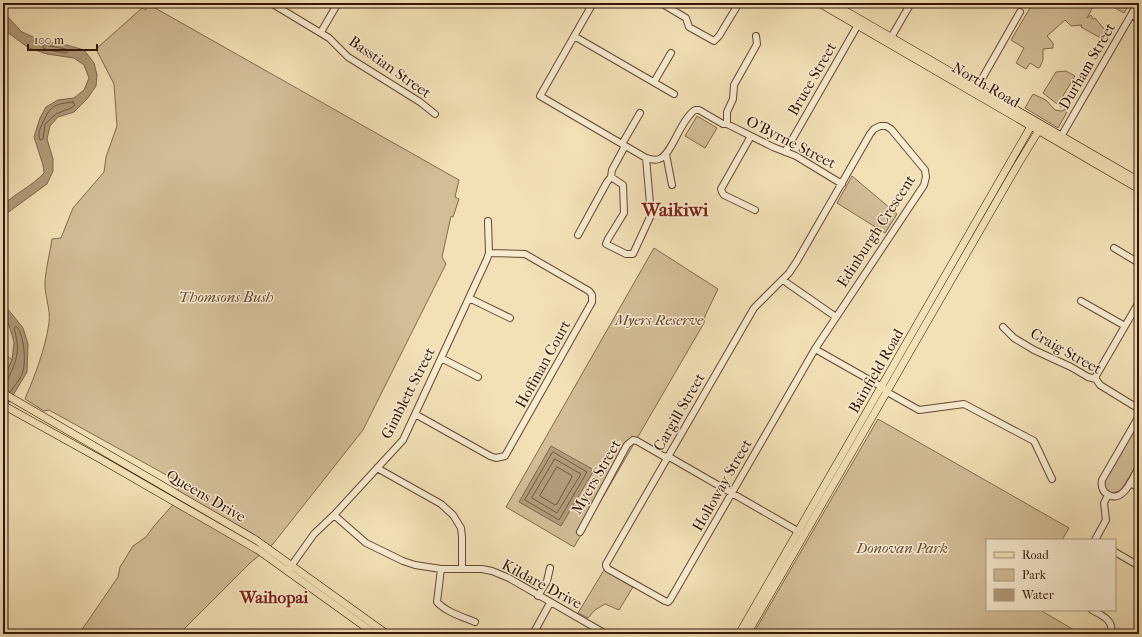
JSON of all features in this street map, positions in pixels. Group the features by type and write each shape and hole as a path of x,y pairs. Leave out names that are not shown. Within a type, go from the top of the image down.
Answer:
{"main road":[{"name":"North Road","path":"819,3 831,5 1040,128 1139,181"},
{"name":"Bainfield Road","path":"739,634 801,533 924,321 985,214 1032,123"},
{"name":"Bainfield Road","path":"985,214 1040,128"},
{"name":"North Road","path":"1060,139 1139,189"},
{"path":"1016,152 1023,156"},
{"name":"Queens Drive","path":"3,393 244,532 374,634"},
{"name":"Queens Drive","path":"3,405 290,568 388,634"},
{"path":"102,460 106,452"},
{"name":"Bainfield Road","path":"747,634 801,533"}],"street":[{"name":"Basstian Street","path":"271,3 320,32 334,42 348,57 420,102 434,114"},
{"path":"320,32 338,3"},
{"path":"593,3 540,96 646,158 656,160 664,157 666,154"},
{"path":"661,3 684,16 689,27 714,41 719,36 739,3"},
{"path":"890,40 911,3"},
{"name":"Durham Street","path":"1060,139 1138,3"},
{"path":"976,90 1020,12"},
{"path":"1132,15 1139,19"},
{"name":"Bruce Street","path":"786,152 859,22"},
{"path":"574,36 674,94"},
{"path":"727,124 727,112 733,99 734,85 757,44 756,36"},
{"path":"654,82 671,53"},
{"name":"O'Byrne Street","path":"666,154 688,116 695,110 699,110 722,124 727,124 796,156 842,184"},
{"path":"578,235 607,182 612,177 612,170 640,113"},
{"name":"Edinburgh Crescent","path":"782,279 789,273 797,261 870,134 874,129 880,126 886,126 891,129 926,173 924,185 836,317"},
{"path":"751,136 722,189 722,192 724,195 755,210"},
{"path":"666,154 672,185"},
{"path":"612,177 623,185 624,213 606,244 626,254 633,254 651,215 646,158"},
{"name":"Gimblett Street","path":"290,568 314,534 334,515 402,440 485,264 489,253 488,221"},
{"path":"1114,248 1139,263"},
{"name":"Hoffman Court","path":"415,414 490,456 496,458 505,456 592,302 592,295 587,290 525,254 489,253"},
{"path":"782,279 787,284 836,317"},
{"name":"Cargill Street","path":"606,564 754,308 782,279"},
{"path":"469,298 510,318"},
{"path":"1081,301 1125,326"},
{"path":"1096,379 1096,376 1139,302"},
{"name":"Holloway Street","path":"606,564 608,569 668,602 670,600 815,349 836,317"},
{"name":"Craig Street","path":"1003,327 1014,338 1034,350 1071,367 1088,377 1096,379 1100,384 1139,409"},
{"path":"815,349 919,410 964,404 1034,441 1052,480"},
{"path":"441,358 478,377"},
{"path":"1139,416 1102,480 1102,488 1108,495 1116,497 1124,494 1139,467"},
{"name":"Myers Street","path":"580,532 630,442 633,440 667,458 673,459 801,533"},
{"path":"377,468 441,504 453,515 461,528 462,568"},
{"path":"1130,483 1139,488"},
{"path":"1096,539 1106,520 1107,516 1104,504 1108,495"},
{"name":"Kildare Drive","path":"334,515 366,543 395,558 415,565 441,569 462,568 492,571 509,578 603,633"},
{"path":"1116,553 1139,566"},
{"path":"538,596 546,582 550,568"},
{"path":"441,569 437,602 456,614 475,622"},
{"path":"533,634 550,603"},
{"path":"1094,611 1108,620 1112,627 1111,634"}],"green space":[{"path":"1033,3 1095,3 1087,18 1091,15 1093,19 1095,18 1109,35 1108,42 1081,27 1082,25 1071,26 1065,20 1047,36 1053,43 1053,48 1043,49 1043,60 1040,67 1038,68 1030,63 1026,69 1016,63 1024,48 1011,40"},
{"path":"1106,3 1130,3 1124,13"},
{"name":"Thomsons Bush","path":"148,4 459,180 455,197 459,199 453,217 451,216 442,257 446,264 363,430 273,544 250,563 179,634 79,634 118,577 120,567 133,546 146,537 177,500 179,482 49,410 44,411 25,399 42,353 49,323 45,281 52,239 61,238 73,208 104,172 106,157 117,126 114,84 96,49 142,8 146,10"},
{"path":"1066,71 1075,76 1060,101 1063,106 1061,107 1043,93 1056,72"},
{"path":"1033,94 1046,100 1055,110 1062,111 1065,109 1067,112 1058,128 1025,108"},
{"path":"697,116 717,128 705,148 685,136"},
{"path":"852,176 897,214 885,233 837,203"},
{"name":"Myers Reserve","path":"654,248 718,289 705,316 704,323 574,547 506,507"},
{"path":"3,352 12,360 3,380"},
{"name":"Donovan Park","path":"878,419 1069,528 1063,539 986,539 986,611 1042,611 1081,634 753,634"},
{"path":"1139,421 1139,461 1120,492 1114,494 1108,492 1104,487 1105,480"},
{"path":"604,570 633,587 619,610 605,604 595,610 588,618 578,613"}],"water":[{"path":"3,12 22,32 42,41 67,45 84,50 94,63 97,75 96,86 87,99 74,112 58,117 50,126 47,139 53,159 53,171 47,184 3,216 3,205 44,173 34,137 40,118 46,107 58,100 74,98 84,90 89,78 84,65 74,58 47,54 29,48 7,32 3,25"},
{"path":"3,303 23,328 28,344 27,372 3,412 3,380 12,360 14,342 9,325 3,318"},
{"path":"551,446 594,470 561,526 519,502"}],"district":[{"name":"Waikiwi","path":"675,209"},
{"name":"Waihopai","path":"274,597"}]}
